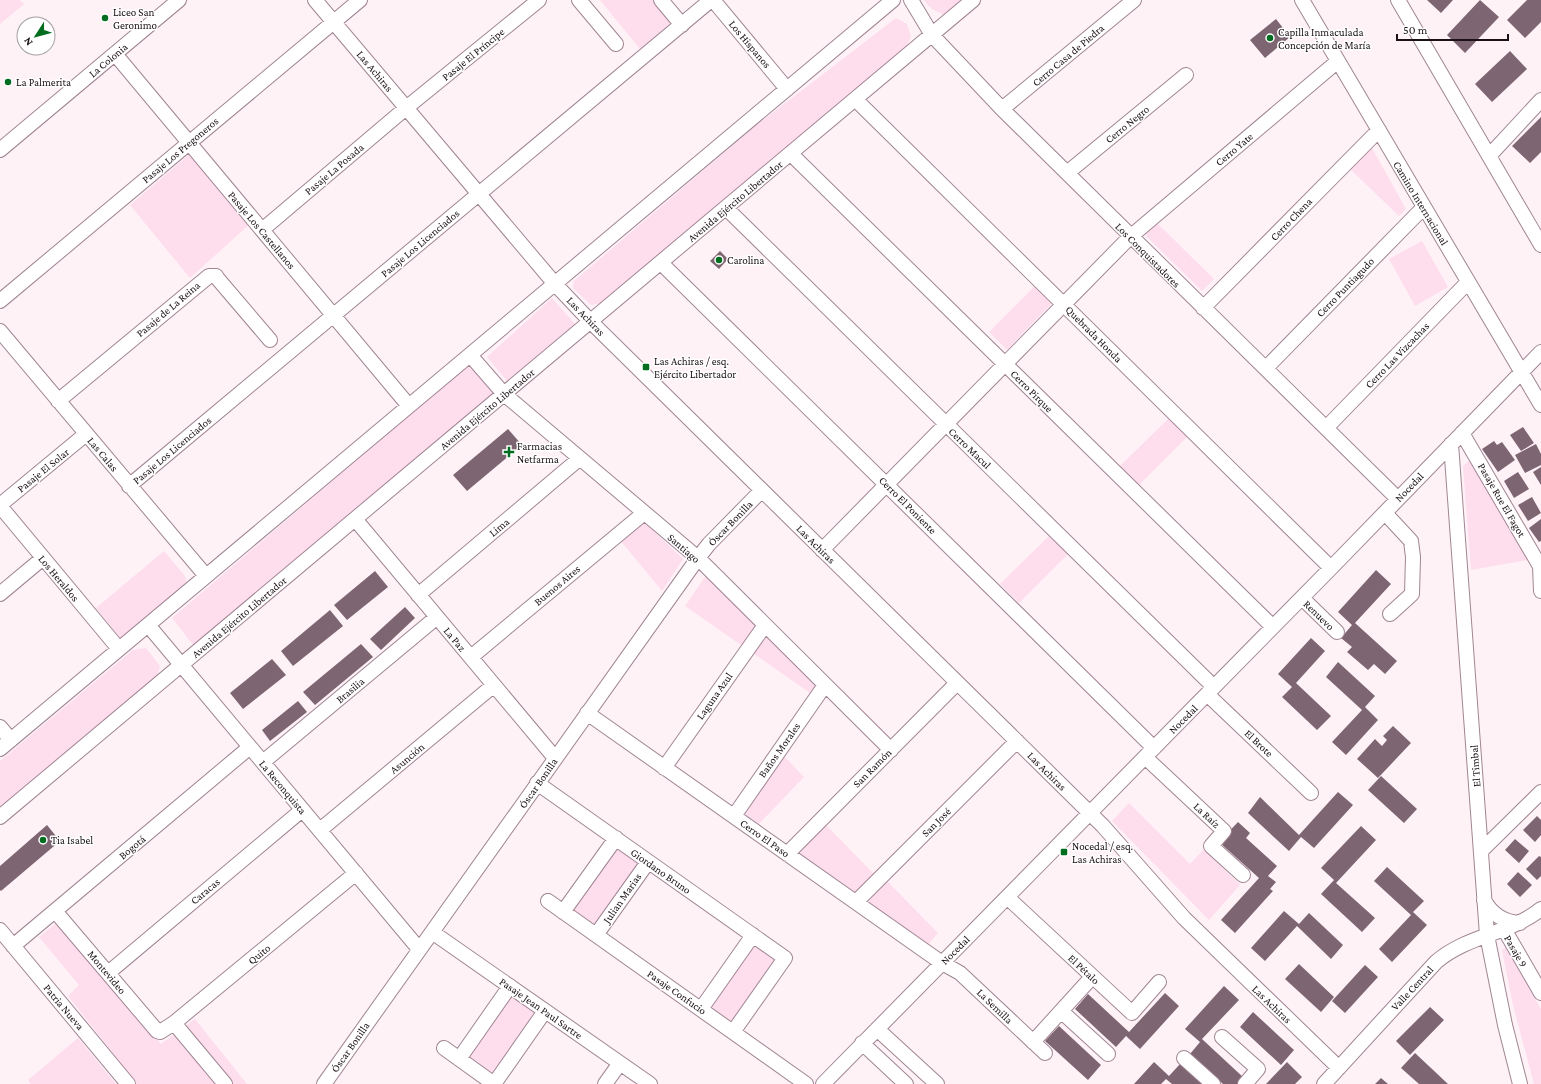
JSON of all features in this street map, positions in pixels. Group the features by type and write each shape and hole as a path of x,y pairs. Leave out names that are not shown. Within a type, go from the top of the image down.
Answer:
{"street":[{"name":"La Colonia","path":"0,150 179,0"},
{"name":"Las Achiras","path":"315,0 555,284 591,322 1090,813 1127,852 1159,891 1184,918 1339,1068"},
{"name":"Pasaje Los Pregoneros","path":"0,300 360,0"},
{"name":"Pasaje El Príncipe","path":"406,108 539,0"},
{"path":"579,0 616,44"},
{"path":"661,0 682,25"},
{"name":"Pasaje Los Licenciados","path":"130,486 712,0"},
{"name":"Los Hispanos","path":"712,0 787,89"},
{"path":"0,727 5,744 893,0"},
{"name":"Los Conquistadores","path":"911,0 932,35 1002,110 1398,499"},
{"name":"Avenida Ejército Libertador","path":"0,817 662,263 973,0"},
{"name":"Cerro Casa de Piedra","path":"1002,110 1134,0"},
{"name":"Camino Internacional","path":"1302,0 1541,405"},
{"path":"1398,0 1541,245"},
{"name":"Pasaje Los Castellanos","path":"114,54 409,406"},
{"name":"Cerro Yate","path":"822,550 1130,237 1338,61"},
{"name":"Cerro Negro","path":"1067,173 1186,75"},
{"name":"Quebrada Honda","path":"856,100 1331,568"},
{"path":"1489,156 1541,100"},
{"name":"Pasaje La Posada","path":"262,230 406,108"},
{"name":"Cerro Chena","path":"1204,308 1379,130"},
{"name":"Cerro Pirque","path":"791,154 1272,627"},
{"name":"Cerro Puntiagudo","path":"1266,368 1424,207"},
{"name":"Cerro Macul","path":"726,208 946,424 1210,691"},
{"name":"Cerro El Poniente","path":"662,263 887,485 1149,753"},
{"name":"Pasaje de La Reina","path":"58,401 209,276 216,276 270,340"},
{"name":"Cerro Las Vizcachas","path":"1326,428 1468,282"},
{"name":"Las Calas","path":"0,331 206,576"},
{"name":"Nocedal","path":"823,1084 1302,598 1541,352"},
{"name":"Santiago","path":"470,355 504,394 579,459 698,558 891,750"},
{"name":"Pasaje Rue El Fagot","path":"1462,433 1540,567"},
{"name":"Pasaje El Solar","path":"0,506 86,434"},
{"name":"El Timbal","path":"1451,444 1487,935 1503,1017 1520,1084"},
{"name":"Lima","path":"418,595 579,459"},
{"name":"Óscar Bonilla","path":"325,1084 698,558 712,540 762,490"},
{"name":"Los Heraldos","path":"0,506 119,649"},
{"name":"Buenos Aires","path":"471,657 644,513"},
{"path":"1385,513 1411,541 1413,556 1412,594 1390,614"},
{"name":"La Paz","path":"355,519 555,758"},
{"path":"0,594 43,558"},
{"path":"1540,567 1541,591"},
{"name":"Renuevo","path":"1302,598 1337,632"},
{"name":"Brasilia","path":"262,762 437,617"},
{"name":"La Reconquista","path":"148,625 420,949"},
{"name":"Laguna Azul","path":"664,768 765,625"},
{"name":"San Ramón","path":"787,854 957,683"},
{"name":"Asunción","path":"320,830 494,685"},
{"name":"Baños Morales","path":"734,816 825,685"},
{"name":"El Brote","path":"1210,691 1311,793"},
{"name":"Cerro El Paso","path":"587,713 942,962"},
{"name":"San José","path":"856,902 1017,742"},
{"name":"Bogotá","path":"13,946 250,747"},
{"name":"La Raíz","path":"1149,753 1224,831 1211,846 1243,875"},
{"name":"Giordano Bruno","path":"537,783 785,958 733,1032"},
{"path":"1481,851 1541,792"},
{"name":"Caracas","path":"108,973 302,810"},
{"path":"563,912 616,838"},
{"name":"Julian Marias","path":"596,935 648,862"},
{"name":"Quito","path":"160,1032 174,1023 356,874"},
{"name":"El Pétalo","path":"1007,897 1132,1013 1159,982"},
{"path":"1484,900 1488,907 1499,917 1506,921 1520,923"},
{"name":"Pasaje Confucio","path":"548,901 806,1084"},
{"name":"Valle Central","path":"1324,1084 1445,954 1457,947 1520,923 1541,909"},
{"name":"Montevideo","path":"55,911 157,1031 160,1032"},
{"name":"Pasaje 9","path":"1504,929 1541,993"},
{"name":"Patria Nueva","path":"0,930 128,1084"},
{"name":"Pasaje Jean Paul Sartre","path":"432,932 650,1084"},
{"path":"701,1009 753,935"},
{"name":"La Semilla","path":"942,962 960,973 1045,1053"},
{"path":"1033,1042 1092,977"},
{"path":"459,1059 510,986"},
{"path":"444,1048 494,1084 545,1011"},
{"path":"1061,1011 1108,1054"},
{"path":"174,1023 225,1084"},
{"path":"877,1029 937,1084"},
{"path":"1222,1037 1258,1069 1245,1084"},
{"path":"862,1043 906,1084"},
{"path":"1184,1058 1213,1084"},
{"path":"605,1084 620,1063"}],"shaded area":[{"path":"0,0 20,0 24,4 0,24"},
{"path":"600,0 656,0 673,21 640,49"},
{"path":"924,0 966,0 947,16 931,8"},
{"path":"896,18 907,24 911,36 905,49 602,303 591,305 573,288 574,281 753,128"},
{"path":"1372,148 1406,209 1399,216 1350,169"},
{"path":"191,153 251,223 190,278 130,205"},
{"path":"1158,224 1214,279 1202,291 1147,237 1146,232"},
{"path":"1422,241 1448,287 1415,306 1389,259"},
{"path":"1037,284 1051,295 1051,304 1007,350 989,332"},
{"path":"552,298 575,324 507,381 487,357"},
{"path":"468,365 494,394 193,645 172,618"},
{"path":"1169,418 1188,436 1139,485 1120,466"},
{"path":"1470,460 1528,560 1471,570 1463,466"},
{"path":"642,520 683,559 662,591 620,540"},
{"path":"1049,536 1068,554 1019,603 1000,584"},
{"path":"164,551 185,576 187,584 123,641 96,608"},
{"path":"707,574 817,683 810,693 685,606"},
{"path":"146,648 160,666 156,679 0,808 0,761 133,650"},
{"path":"784,756 804,777 759,824 742,813"},
{"path":"1129,803 1190,864 1204,849 1240,885 1209,920 1112,821"},
{"path":"825,824 874,874 856,893 797,852"},
{"path":"619,848 638,860 639,867 597,925 592,926 575,913 574,909 616,849"},
{"path":"887,881 938,933 927,946 868,902"},
{"path":"59,921 161,1044 195,1019 247,1084 137,1084 68,996 79,985 39,937"},
{"path":"755,942 777,957 731,1022 710,1007"},
{"path":"1506,948 1541,1009 1541,1084 1534,1084 1513,1005 1502,950"},
{"path":"510,992 537,1013 493,1077 465,1058"},
{"path":"78,1038 116,1084 31,1084 28,1080"}],"building":[{"path":"1427,0 1453,0 1441,13"},
{"path":"1480,0 1499,17 1465,53 1447,35"},
{"path":"1527,0 1541,0 1541,22 1525,38 1507,20"},
{"name":"Capilla Inmaculada Concepción de María","path":"1276,19 1290,37 1265,58 1250,40"},
{"path":"1510,51 1527,69 1492,102 1475,84"},
{"path":"1541,117 1541,152 1530,163 1512,146"},
{"name":"Carolina","path":"720,251 728,259 719,269 710,261"},
{"path":"1523,427 1534,443 1521,451 1510,435"},
{"path":"508,429 522,445 467,491 453,475"},
{"path":"1494,441 1497,445 1502,442 1515,460 1498,472 1482,449"},
{"path":"1536,444 1541,454 1541,465 1525,473 1515,455"},
{"path":"1541,467 1541,485 1533,472"},
{"path":"1518,472 1529,489 1514,498 1504,481"},
{"path":"1532,497 1541,513 1528,521 1518,505"},
{"path":"1541,519 1541,541 1539,542 1529,528"},
{"path":"1376,570 1391,584 1355,623 1397,661 1385,674 1374,664 1368,670 1347,652 1352,647 1341,638 1352,625 1338,612"},
{"path":"375,571 388,587 347,620 334,605"},
{"path":"405,607 415,618 381,650 370,639"},
{"path":"330,610 343,626 293,666 281,651"},
{"path":"1311,638 1325,651 1296,683 1331,716 1317,730 1282,697 1292,687 1278,674"},
{"path":"361,644 373,657 315,705 303,692"},
{"path":"272,659 286,675 243,709 230,693"},
{"path":"1338,662 1375,696 1365,707 1378,720 1346,755 1332,742 1362,710 1326,677"},
{"path":"298,701 307,712 270,741 262,730"},
{"path":"1393,726 1411,743 1378,778 1357,759 1375,739 1382,746 1387,740 1383,736"},
{"path":"1381,776 1417,809 1404,823 1368,790"},
{"path":"1338,792 1353,805 1314,848 1301,837 1289,851 1248,813 1260,797 1299,835"},
{"path":"1537,816 1541,820 1541,835 1535,842 1523,830"},
{"path":"1238,822 1250,833 1246,838 1277,866 1268,876 1276,882 1270,889 1273,891 1235,933 1221,920 1259,878 1219,842"},
{"path":"47,825 60,841 1,891 0,866"},
{"path":"1361,826 1376,840 1336,883 1375,918 1362,932 1321,894 1334,880 1321,868"},
{"path":"1515,839 1529,851 1519,863 1505,850"},
{"path":"1539,856 1541,857 1541,876 1537,880 1526,869"},
{"path":"1387,867 1424,901 1413,912 1427,925 1392,962 1379,949 1411,915 1374,881"},
{"path":"1518,872 1532,885 1520,897 1507,884"},
{"path":"1284,911 1299,924 1309,913 1343,945 1331,959 1297,926 1265,961 1251,948"},
{"path":"1299,964 1334,997 1321,1012 1285,979"},
{"path":"1365,965 1378,977 1345,1013 1332,1001"},
{"path":"1224,986 1239,1000 1202,1039 1244,1078 1239,1084 1223,1084 1190,1054 1200,1042 1185,1029"},
{"path":"1165,993 1179,1006 1140,1049 1126,1036 1116,1047 1075,1009 1088,994 1129,1032"},
{"path":"1430,1007 1444,1020 1410,1055 1396,1041"},
{"path":"1253,1012 1294,1050 1281,1065 1240,1027"},
{"path":"1059,1026 1101,1065 1088,1080 1045,1041"},
{"path":"1415,1053 1448,1084 1419,1084 1401,1068"},
{"path":"1154,1062 1169,1076 1180,1064 1202,1084 1172,1084 1166,1079 1161,1084 1134,1084"},
{"path":"1287,1062 1302,1077 1295,1084 1266,1084"},
{"path":"1381,1078 1388,1084 1375,1084"}],"place":[{"name":"Liceo San Geronimo","path":"105,18"},
{"name":"Capilla Inmaculada Concepción de María","path":"1270,38"},
{"name":"La Palmerita","path":"8,82"},
{"name":"Carolina","path":"719,260"},
{"name":"Las Achiras / esq. Ejército Libertador","path":"646,367"},
{"name":"Farmacias Netfarma","path":"509,452"},
{"name":"Tia Isabel","path":"43,840"},
{"name":"Nocedal / esq. Las Achiras","path":"1064,852"}]}
